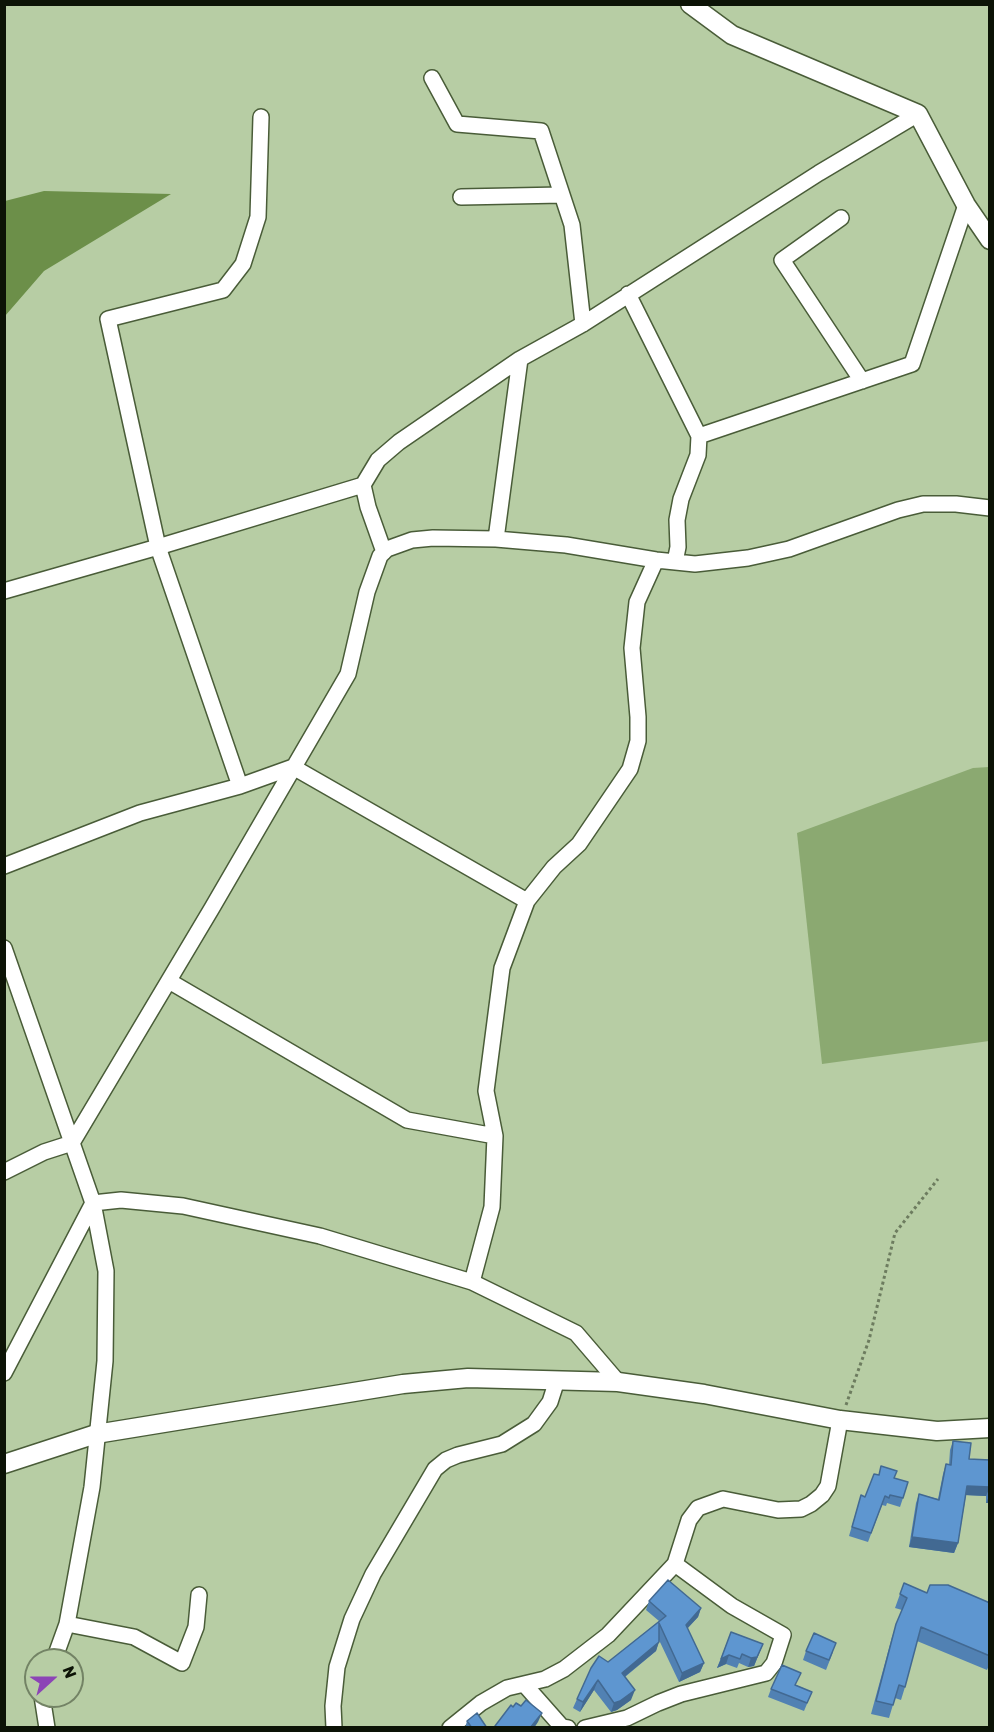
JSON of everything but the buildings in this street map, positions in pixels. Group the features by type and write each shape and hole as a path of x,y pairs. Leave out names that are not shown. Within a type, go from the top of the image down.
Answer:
{"street":[{"path":"690,4 732,34 918,114 966,205 990,240"},
{"path":"432,78 457,124 541,131 572,225 583,324"},
{"path":"4,591 363,485 378,460 399,442 520,359 583,324 819,173 918,114"},
{"path":"240,786 158,547 108,319 223,290 243,264 258,218 261,117"},
{"path":"461,196 562,195"},
{"path":"699,436 912,364 966,205"},
{"path":"841,218 782,260 862,381"},
{"path":"628,294 699,436 698,455 681,499 677,520 678,547 675,562"},
{"path":"496,539 520,359"},
{"path":"363,485 368,507 384,552"},
{"path":"4,1172 44,1152 72,1143 348,674 367,592 384,552 394,545 433,538 496,539 695,564 721,562 779,551 898,510 923,504 956,504 990,508"},
{"path":"472,1282 492,1207 495,1136 486,1091 502,968 527,901 554,867 579,844 630,769 638,741 632,648 637,602 656,560"},
{"path":"4,866 140,813 240,786 293,767 527,901"},
{"path":"4,948 93,1203 106,1271 105,1361 92,1487 67,1624 58,1648"},
{"path":"169,981 407,1120 495,1136"},
{"path":"93,1203 121,1200 183,1206 320,1236 472,1282 576,1333 618,1382"},
{"path":"4,1373 93,1203"},
{"path":"4,1464 96,1434 403,1384 468,1378 618,1382 704,1394 840,1420 937,1431 990,1428"},
{"path":"334,1728 333,1706 337,1668 352,1619 373,1574 435,1469 446,1460 458,1455 502,1444 534,1424 550,1402 557,1380"},
{"path":"450,1728 480,1703 507,1688 545,1678 564,1669 608,1635 675,1564 689,1520 698,1508 723,1500 778,1510 801,1509 822,1495 828,1486 840,1420"},
{"path":"585,1728 627,1718 658,1702 681,1694 766,1673 774,1663 783,1635 732,1606 675,1564"},
{"path":"67,1624 134,1637 182,1663 196,1627 199,1595"},
{"path":"524,1684 562,1726 568,1728"},
{"path":"44,1708 47,1728"}],"path":[{"path":"840,1420 869,1340 895,1233 938,1179"}],"green space":[{"path":"44,191 171,194 44,271 5,316 5,201"},
{"path":"989,767 989,1041 822,1064 797,833 973,768"}]}
